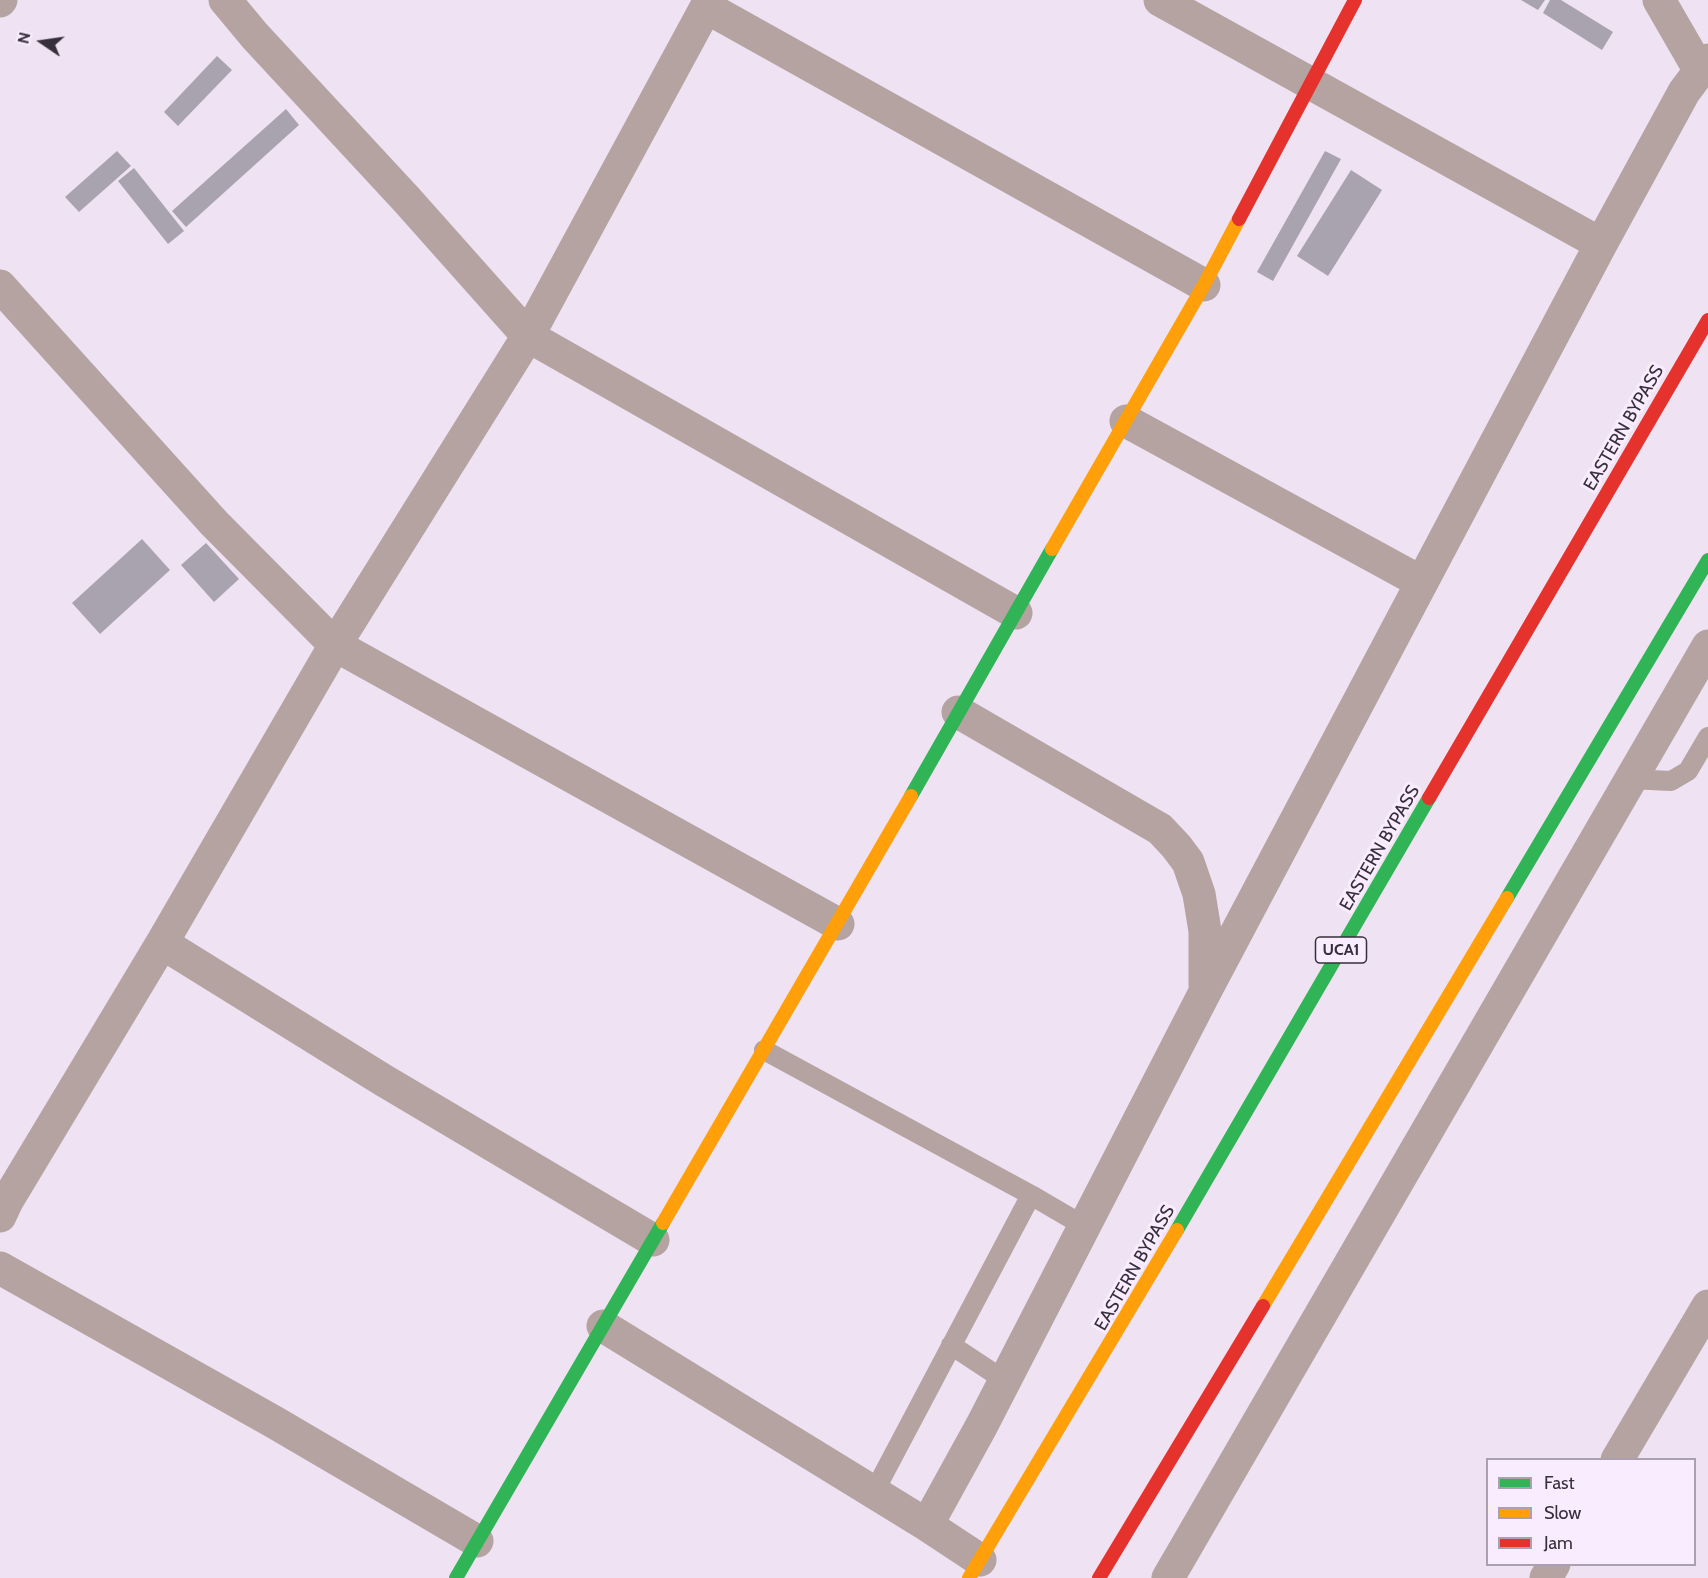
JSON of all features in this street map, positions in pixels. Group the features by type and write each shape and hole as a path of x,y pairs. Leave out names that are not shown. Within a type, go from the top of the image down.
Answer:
{"main road":[{"path":"456,1578 838,924 1204,285 1355,0"},
{"name":"EASTERN BYPASS","path":"974,1569 1127,1317 1708,320"},
{"path":"1099,1578 1708,560"}],"street":[{"path":"225,0 255,36 407,200 528,336 1016,613"},
{"path":"1160,0 1600,244"},
{"path":"927,1525 982,1425 1205,992 1600,244 1684,92 1704,66 1659,0"},
{"path":"2,1204 162,943 335,645 528,336 708,4 1204,285"},
{"path":"0,286 214,523 335,645 838,924"},
{"path":"1126,421 1421,582"},
{"path":"1168,1578 1708,646"},
{"path":"958,712 1160,829 1176,846 1188,862 1199,894 1205,931 1205,992"},
{"path":"162,943 383,1080 653,1240"},
{"path":"0,1268 274,1422 477,1541"},
{"path":"1618,1458 1708,1306"},
{"path":"603,1326 927,1525 974,1569"}],"lane":[{"path":"1630,779 1671,780 1680,776 1688,771 1708,737"},
{"path":"764,1050 1084,1226"},
{"path":"874,1492 1031,1195"},
{"path":"951,1345 1004,1380"}],"building":[{"path":"1521,0 1545,0 1538,10"},
{"path":"1550,0 1561,0 1613,32 1602,50 1543,13"},
{"path":"217,56 232,70 178,126 164,112"},
{"path":"286,109 299,125 186,227 172,211"},
{"path":"117,151 131,166 79,212 65,197"},
{"path":"1325,151 1341,159 1273,281 1257,272"},
{"path":"134,168 184,231 168,244 118,181"},
{"path":"1351,170 1382,190 1328,276 1297,256"},
{"path":"142,539 170,570 100,634 72,603"},
{"path":"206,543 239,579 214,602 181,565"}],"traffic: fast":[{"path":"911,796 1052,549"},
{"path":"1507,898 1708,560"},
{"path":"1177,1230 1429,798"},
{"path":"456,1578 663,1223"}],"traffic: slow":[{"path":"1052,549 1204,285 1239,219"},
{"path":"663,1223 911,796"},
{"path":"1263,1306 1507,898"},
{"path":"969,1578 1177,1230"}],"traffic: jam":[{"path":"1239,219 1355,0"},
{"path":"1429,798 1708,320"},
{"path":"1099,1578 1263,1306"}]}
